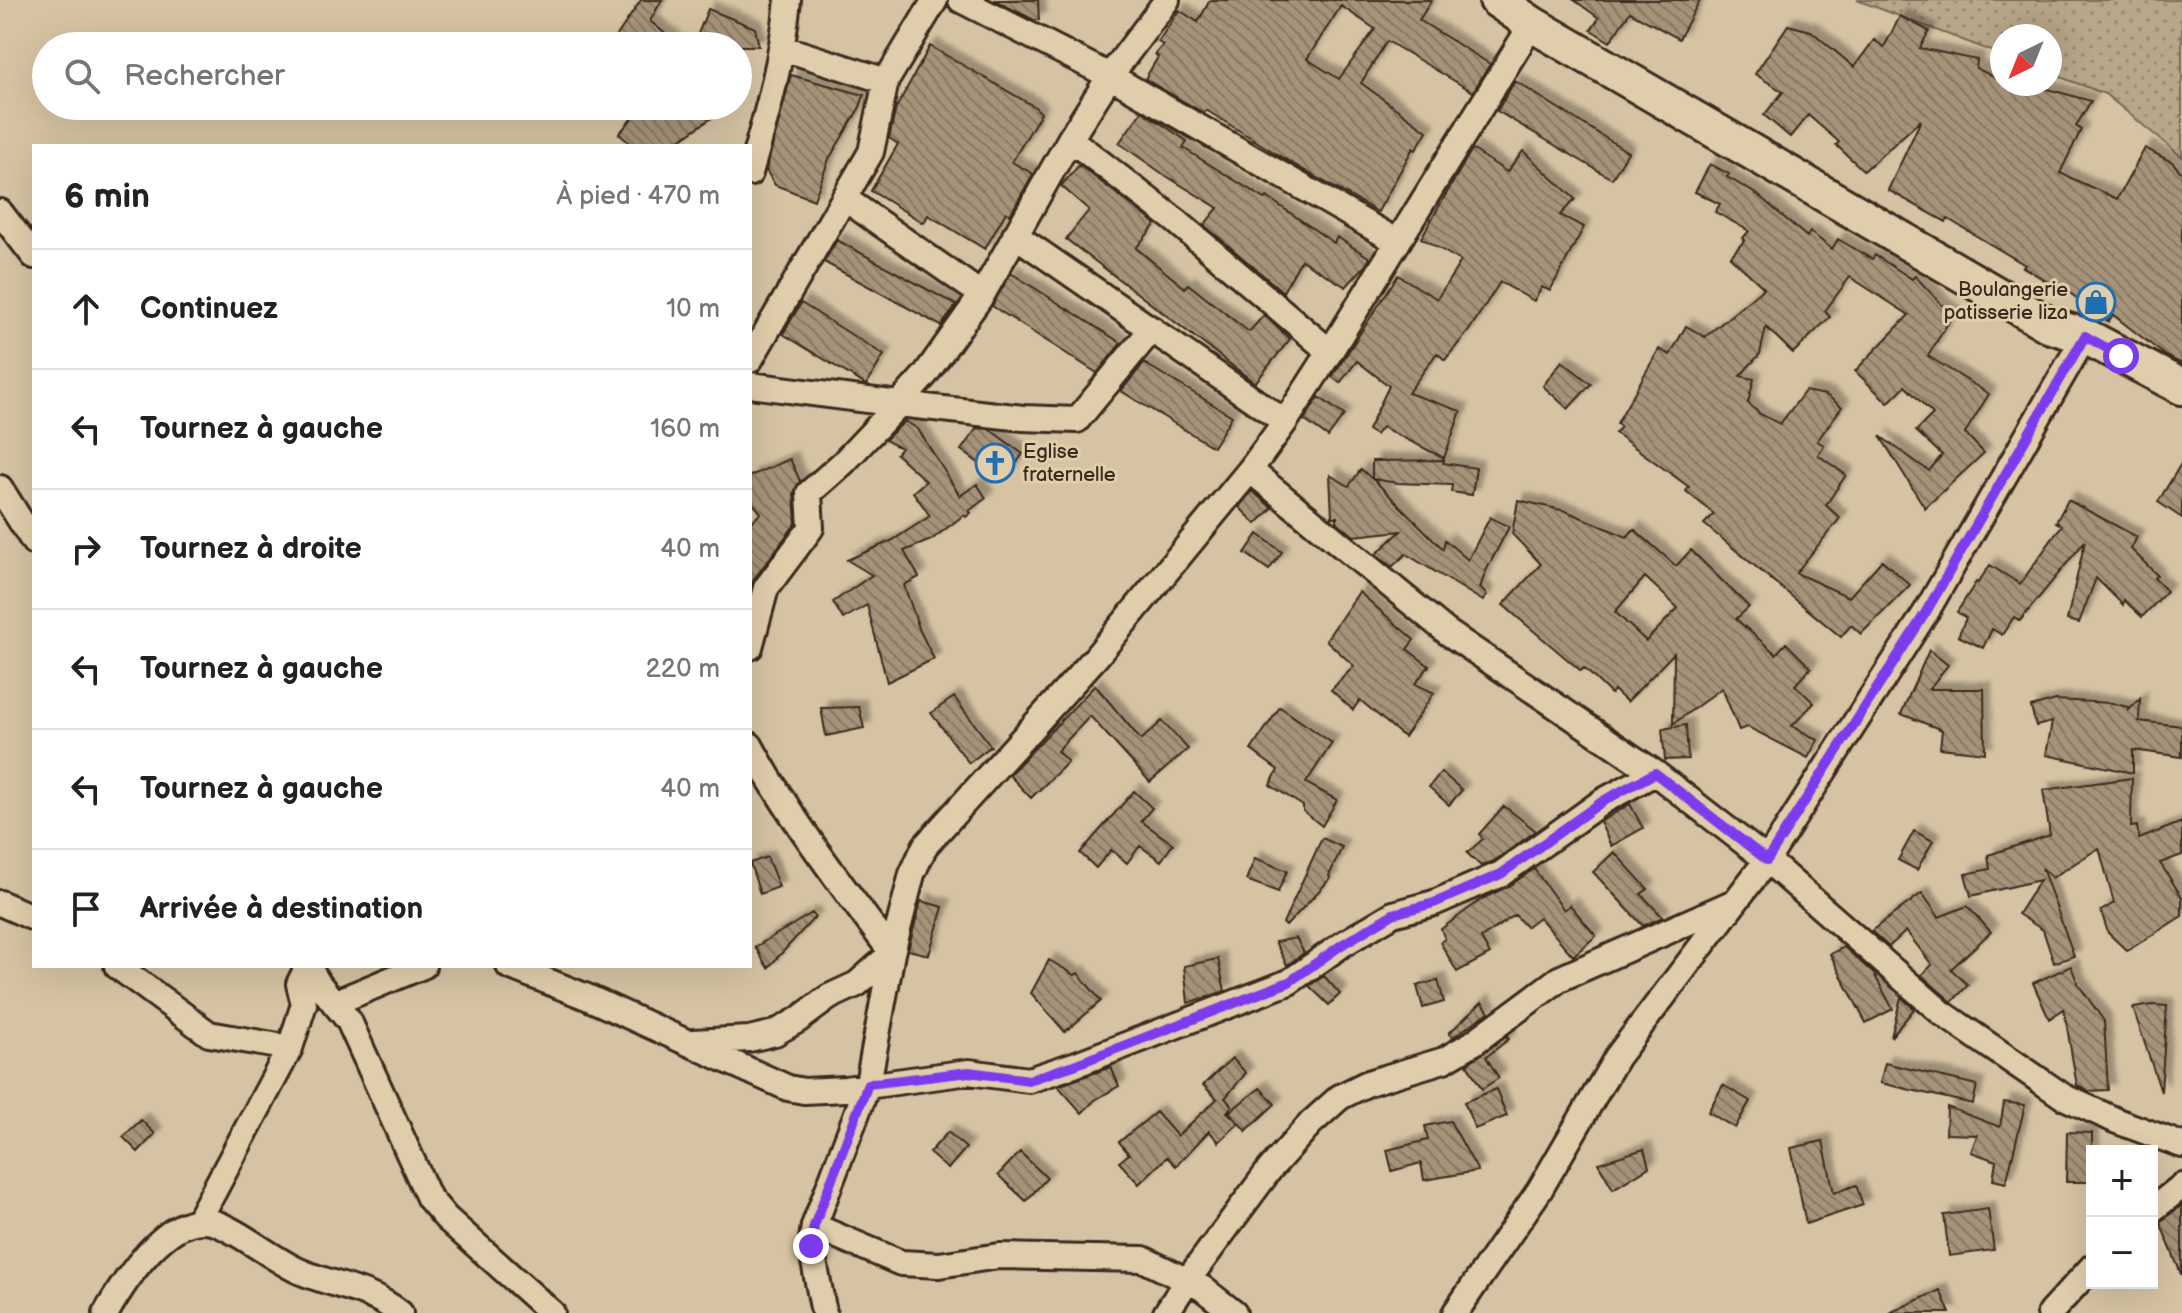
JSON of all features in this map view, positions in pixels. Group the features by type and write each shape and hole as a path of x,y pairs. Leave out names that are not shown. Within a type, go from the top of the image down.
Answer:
{"main road":[{"path":"1497,0 1532,24 2051,326 2085,336 2182,387"}],"street":[{"path":"752,165 783,48 788,0"},
{"path":"752,357 871,152 886,81 935,0"},
{"path":"961,0 1110,76 1398,242"},
{"path":"752,640 766,588 811,528 809,493 843,463 925,375 982,295 1070,139 1110,76 1167,0"},
{"path":"824,1313 811,1246 814,1226 868,1084 892,953 912,874 925,846 1096,657 1250,470 1330,352 1532,24"},
{"path":"783,48 886,81"},
{"path":"1070,139 1176,221 1330,352"},
{"path":"844,198 982,295"},
{"path":"0,212 32,253"},
{"path":"1015,235 1285,422"},
{"path":"752,385 1023,418 1077,420 1152,329"},
{"path":"1455,1313 1539,1191 1617,1057 1767,860 1926,612 2085,336"},
{"path":"1250,470 1447,632 1655,773 1767,860 1942,1013 2064,1097 2182,1145"},
{"path":"0,488 32,539"},
{"path":"752,751 760,776 892,953"},
{"path":"520,968 543,972 788,1088 818,1091 845,1089 969,1072 1029,1080 1289,982 1393,914 1434,903 1501,874 1603,801 1655,773"},
{"path":"1166,1313 1270,1169 1311,1123 1340,1097 1368,1083 1444,1060 1473,1043 1559,979 1734,902"},
{"path":"0,903 32,917"},
{"path":"689,1042 749,1039 775,1033 829,997 857,984 892,953"},
{"path":"120,968 209,1034 290,1048"},
{"path":"198,1221 290,1048 304,1004 299,984 307,968"},
{"path":"309,968 349,1021 429,1198 446,1218 552,1313"},
{"path":"334,1003 418,968"},
{"path":"2158,1205 2182,1186"},
{"path":"106,1313 137,1263 182,1225 198,1221 215,1223 297,1270 377,1296 400,1313"},
{"path":"814,1226 901,1263 939,1265 999,1256 1143,1259 1216,1296 1234,1313"},
{"path":"2050,1313 2086,1274"}],"shaded area":[{"path":"1857,0 2182,0 2182,157 2105,94 2062,78 2062,24 1990,24 1990,50"}],"building":[{"path":"641,0 662,0 650,21 663,32 619,32"},
{"path":"994,0 1038,0 1039,20 1034,20"},
{"path":"1210,0 1432,0 1419,20 1490,64 1473,92 1387,41 1361,83 1427,131 1416,150 1413,148 1378,212 1206,110 1204,113 1145,79 1158,57 1155,54 1163,45 1158,42 1179,10 1198,22","holes":["1341,6 1375,29 1339,79 1307,59"]},
{"path":"1574,0 1700,0 1679,39 1630,12 1610,42 1591,30 1599,18"},
{"path":"708,9 755,28 759,46 752,46 752,32 699,32"},
{"path":"1900,16 1929,31 1920,48 1977,60 1976,68 1990,75 1990,96 2062,96 2062,93 2091,101 2076,126 2081,130 2060,173 2117,199 2145,148 2172,162 2182,173 2182,364 2166,356 2113,315 2108,322 2066,290 2023,267 2025,265 1948,219 1946,222 1888,190 1921,120 1864,171 1836,145 1839,142 1808,115 1790,137 1764,115 1783,92 1755,74 1788,25 1811,31 1854,67 1874,40 1884,47"},
{"path":"930,46 1041,113 1012,162 1033,174 1010,215 1006,212 985,249 928,215 924,223 871,191 898,144 889,138 896,108"},
{"path":"791,75 864,95 829,159 814,200 775,185 766,170"},
{"path":"1515,81 1628,152 1612,179 1497,111"},
{"path":"1142,111 1187,141 1183,148 1265,199 1267,197 1334,243 1337,237 1370,258 1365,266 1346,287 1301,260 1283,292 1204,225 1218,208 1119,143"},
{"path":"630,120 709,120 674,144 631,144 619,134"},
{"path":"1472,149 1507,172 1523,151 1575,199 1560,215 1584,227 1550,291 1542,287 1534,301 1500,282 1468,332 1445,360 1437,353 1408,393 1461,411 1444,458 1382,427 1376,435 1368,430 1389,386 1357,361 1340,383 1332,377 1398,275 1437,299 1461,261 1421,238"},
{"path":"1710,164 1758,195 1807,237 1810,232 1832,249 1838,239 1872,259 1875,255 1912,279 1915,276 1944,307 1954,313 1928,356 1989,394 1965,433 1984,453 1925,508 1880,436 1929,471 1942,455 1916,431 1933,414 1905,386 1888,403 1855,371 1909,315 1850,277 1825,311 1830,317 1793,353 1766,327 1760,354 1740,376 1754,379 1748,403 1760,414 1780,424 1805,391 1826,395 1842,407 1817,441 1824,445 1818,455 1846,475 1826,505 1840,518 1796,573 1849,597 1882,560 1910,585 1861,634 1851,625 1841,637 1704,524 1714,514 1686,491 1689,487 1615,433 1621,427 1617,423 1659,349 1670,355 1686,326 1705,337 1764,288 1730,257 1749,231 1715,212 1720,204 1695,192"},
{"path":"1079,165 1156,224 1136,248 1185,288 1188,284 1249,332 1264,315 1290,339 1255,383 1066,239 1089,210 1061,186"},
{"path":"837,240 956,305 941,326 824,262"},
{"path":"1011,273 1121,343 1097,373 992,306"},
{"path":"801,303 884,355 866,385 783,334"},
{"path":"1562,361 1591,384 1568,409 1543,386"},
{"path":"1144,363 1232,416 1213,447 1121,391"},
{"path":"1319,397 1344,415 1328,437 1304,420"},
{"path":"905,421 918,429 960,496 977,484 986,498 966,517 964,515 931,540 904,551 919,577 904,585 920,631 934,659 887,682 867,605 843,619 833,602 872,575 847,560 893,540 930,516 913,492 926,481 896,454 901,448 885,440"},
{"path":"977,428 989,429 1023,454 1003,481 961,450"},
{"path":"790,459 800,481 794,493 796,523 752,584 752,521 761,513 752,502 752,475"},
{"path":"1444,460 1443,463 1476,468 1472,495 1451,492 1452,485 1373,479 1443,549 1445,540 1468,560 1490,517 1509,527 1480,588 1487,595 1483,601 1406,554 1392,567 1376,554 1401,531 1354,536 1337,522 1337,517 1332,517 1330,475 1349,486 1361,469 1372,479 1372,461"},
{"path":"2182,462 2182,518 2158,502"},
{"path":"1252,491 1272,508 1256,524 1239,507"},
{"path":"1518,500 1566,511 1627,537 1634,529 1676,566 1691,550 1749,607 1736,619 1776,654 1786,643 1811,668 1795,685 1814,703 1792,726 1818,740 1808,758 1748,727 1739,730 1722,688 1673,724 1674,653 1627,702 1614,690 1611,694 1584,668 1581,671 1503,605 1541,564 1512,534","holes":["1645,577 1678,608 1646,641 1615,612"]},
{"path":"2068,500 2137,537 2131,549 2157,575 2154,578 2167,591 2142,617 2124,600 2123,605 2096,578 2079,623 2067,620 2085,541 2020,621 2014,617 2002,635 1992,629 1983,648 1958,636 1966,618 1957,612 1976,582 1990,565 2020,584 2062,525 2056,522"},
{"path":"1258,534 1282,552 1269,570 1245,553"},
{"path":"1359,592 1414,640 1407,649 1429,666 1415,684 1434,693 1404,737 1360,700 1353,710 1331,690 1354,666 1326,640"},
{"path":"1929,650 1948,665 1929,689 1984,689 1985,753 1940,748 1942,730 1901,714"},
{"path":"1095,685 1141,740 1162,721 1188,749 1150,782 1090,716 1057,751 1068,762 1031,798 1009,775"},
{"path":"954,697 991,746 969,763 931,713"},
{"path":"2140,699 2139,721 2182,726 2182,757 2133,750 2133,773 2046,755 2052,722 2036,726 2031,707 2056,700 2112,703 2128,707 2128,711"},
{"path":"859,707 864,728 826,736 821,708"},
{"path":"1280,707 1332,743 1306,783 1337,800 1322,826 1303,811 1303,806 1270,785 1278,770 1251,750"},
{"path":"1686,725 1688,759 1665,760 1662,729"},
{"path":"1441,772 1462,790 1449,805 1429,787"},
{"path":"2132,778 2131,827 2137,826 2139,839 2182,822 2182,855 2160,863 2182,897 2182,916 2127,951 2108,933 2101,911 2114,903 2099,848 2052,878 2042,868 2074,956 2054,963 2043,930 2018,914 2040,880 1971,896 1965,874 1990,869 1988,855 2050,835 2043,790"},
{"path":"1134,791 1152,808 1141,821 1173,844 1161,861 1140,846 1127,863 1111,850 1096,868 1080,853"},
{"path":"1630,804 1643,828 1611,846 1600,822"},
{"path":"1504,806 1536,831 1494,861 1481,866 1467,853 1483,839 1479,834"},
{"path":"1914,831 1933,841 1917,870 1898,860"},
{"path":"1322,838 1342,847 1329,876 1331,878 1286,926 1283,923"},
{"path":"1614,852 1648,889 1641,894 1663,917 1643,926 1593,872"},
{"path":"767,857 779,887 760,894 752,862"},
{"path":"1255,858 1287,871 1278,892 1246,880"},
{"path":"1534,869 1564,910 1570,905 1596,936 1573,956 1539,917 1526,927 1515,915 1481,938 1490,954 1457,972 1440,942 1445,939 1441,929 1482,899"},
{"path":"1922,893 1939,917 1967,906 1991,932 1951,969 1968,985 1952,1002 1921,975 1932,965 1906,931 1889,947 1871,931"},
{"path":"921,901 943,907 929,955 908,950"},
{"path":"812,913 815,917 768,968 755,947"},
{"path":"1296,938 1304,953 1287,965 1275,942"},
{"path":"1844,947 1874,974 1893,1009 1866,1023 1830,954"},
{"path":"1218,959 1225,991 1188,1003 1184,966"},
{"path":"1049,960 1075,975 1078,973 1101,1001 1065,1032 1031,993"},
{"path":"2071,966 2078,984 2104,1021 2108,1090 2088,1091 2077,1086 2064,1009 2049,1019 2033,983"},
{"path":"1324,976 1340,994 1329,1005 1309,986"},
{"path":"1438,980 1444,1002 1423,1008 1417,986"},
{"path":"1901,997 1914,1009 1891,1037"},
{"path":"1482,1002 1489,1012 1453,1037 1449,1033"},
{"path":"2167,1006 2161,1092 2133,1008"},
{"path":"1507,1036 1509,1039 1486,1057 1499,1078 1482,1089 1467,1064"},
{"path":"1232,1058 1246,1073 1225,1098 1232,1106 1227,1112 1239,1123 1219,1142 1209,1131 1176,1166 1167,1157 1139,1184 1119,1162 1129,1154 1119,1142 1156,1112 1177,1136 1217,1099 1203,1085"},
{"path":"1885,1063 1977,1085 1973,1104 1880,1083"},
{"path":"1111,1067 1119,1086 1095,1100 1082,1113 1058,1086"},
{"path":"1723,1085 1750,1101 1735,1128 1708,1112"},
{"path":"1260,1088 1275,1104 1246,1131 1229,1112"},
{"path":"1496,1089 1507,1116 1475,1129 1464,1102"},
{"path":"2004,1102 2025,1105 2006,1183 1993,1180 1996,1161 1971,1152 1977,1135 1946,1134 1947,1107 2000,1127"},
{"path":"141,1120 155,1134 138,1152 123,1137"},
{"path":"1450,1121 1478,1171 1424,1180 1421,1163 1392,1171 1387,1150 1428,1140 1425,1126"},
{"path":"948,1132 966,1148 948,1169 929,1153"},
{"path":"2067,1132 2092,1133 2092,1145 2086,1145 2086,1182 2066,1182"},
{"path":"1823,1141 1834,1193 1856,1185 1863,1205 1806,1224 1791,1148"},
{"path":"1644,1149 1649,1167 1613,1189 1598,1163"},
{"path":"1020,1152 1047,1178 1026,1201 998,1175"},
{"path":"2182,1205 2182,1274 2181,1274 2160,1222"},
{"path":"1988,1209 1994,1250 1949,1256 1944,1215"},
{"path":"1940,1290 1950,1313 1889,1313"}],"place":[{"name":"Boulangerie patisserie liza","path":"2096,302"},
{"name":"Eglise fraternelle","path":"995,463"}],"route":[{"path":"811,1246 814,1226 868,1084 969,1072 1029,1080 1289,982 1393,914 1434,903 1501,874 1603,801 1655,773 1767,860 1926,612 2085,336 2121,356"}]}
